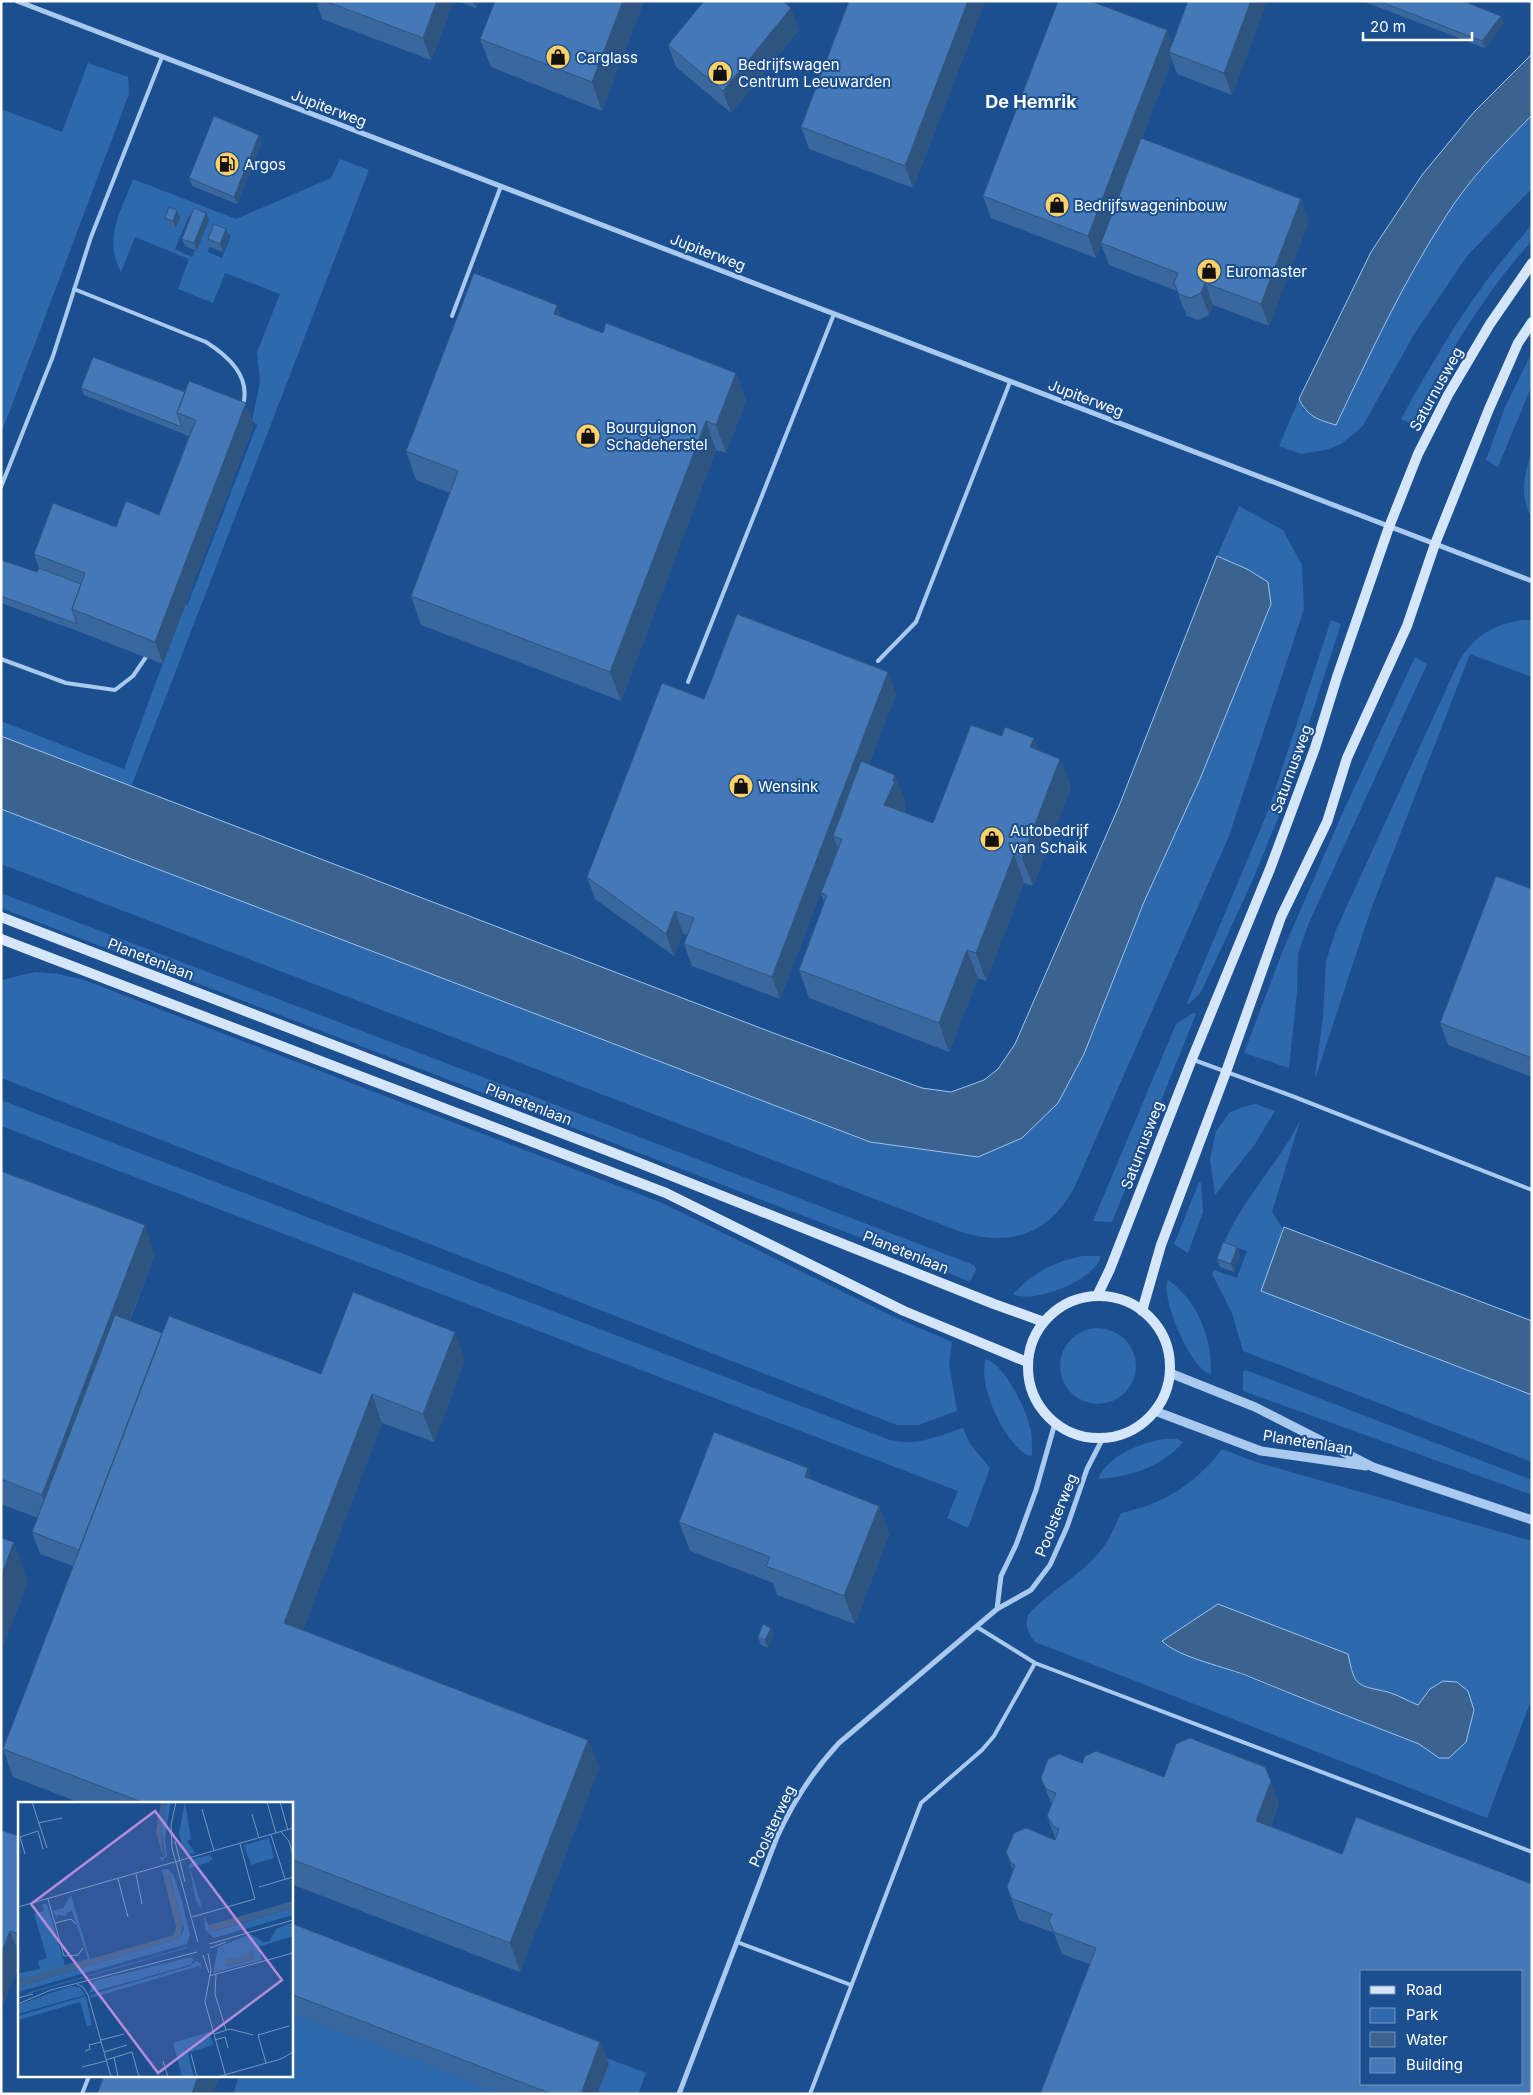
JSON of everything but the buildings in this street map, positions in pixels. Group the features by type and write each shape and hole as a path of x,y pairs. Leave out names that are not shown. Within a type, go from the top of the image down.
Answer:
{"main road":[{"name":"Saturnusweg","path":"1097,1296 1116,1254 1312,758 1389,527 1418,454 1448,395 1490,324 1532,263"},
{"path":"1142,1311 1161,1245 1226,1072 1281,917 1327,822 1346,758 1408,626 1435,544 1489,408 1518,343 1532,322"},
{"name":"Planetenlaan","path":"1,918 619,1155 994,1304 1044,1322"},
{"path":"1,939 666,1194 904,1311 1028,1362"},
{"path":"1,949 22,947"},
{"path":"1097,1296 1113,1297 1128,1302 1142,1311 1158,1328 1168,1350 1170,1373 1165,1393 1155,1411 1141,1425 1123,1434 1103,1438 1086,1438 1070,1432 1055,1423 1040,1406 1030,1385 1028,1362 1032,1341 1044,1322 1059,1308 1077,1300 1097,1296"}],"street":[{"name":"Jupiterweg","path":"17,1 1532,581"},
{"name":"Planetenlaan","path":"1170,1373 1255,1407 1373,1467 1532,1520"},
{"name":"Planetenlaan","path":"1155,1411 1261,1451 1373,1467"},
{"name":"Poolsterweg","path":"997,1609 1001,1576 1016,1545 1036,1490 1055,1423"},
{"name":"Poolsterweg","path":"679,2094 790,1808 820,1764 839,1743 997,1609 1031,1590 1050,1565 1067,1527 1088,1469 1103,1438"}],"lane":[{"path":"1,487 53,356 91,237 162,57"},
{"path":"452,316 501,186"},
{"path":"74,289 206,342 224,354 242,376 245,396 241,411"},
{"path":"688,682 834,314"},
{"path":"878,661 916,622 1010,382"},
{"path":"1,659 66,683 115,690 133,676 146,657"},
{"path":"1192,1059 1532,1190"},
{"path":"977,1627 1035,1663 1532,1852"},
{"path":"810,2094 920,1803 982,1750 994,1736 1035,1663"},
{"path":"737,1942 851,1985"},
{"path":"82,2094 88,2078"}],"green space":[{"path":"88,63 128,77 129,94 1,434 1,109 62,132"},
{"path":"1532,115 1532,188 1468,255 1416,331 1362,427 1341,444 1326,450 1301,454 1279,446 1299,399 1304,410 1336,425 1401,292 1430,241 1455,202 1476,176"},
{"path":"340,159 369,170 131,787 1,736 1,721 124,769 184,606 188,604 257,425 252,421 260,382 257,352 280,294 225,273 213,303 178,289 189,259 135,237 121,272 116,260 114,236 119,214 133,179 236,219 331,178","holes":["189,216 207,223 192,257 175,249","216,230 231,235 222,258 208,252"]},
{"path":"1532,225 1532,241 1497,283 1481,306 1451,352 1411,424 1401,419 1460,318 1494,271"},
{"path":"1532,352 1532,385 1498,467 1486,460 1505,407"},
{"path":"1532,452 1532,518 1525,502 1524,485"},
{"path":"1239,506 1283,530 1302,565 1304,609 1229,836 1075,1186 1054,1216 1028,1233 1013,1237 997,1238 961,1232 1,864 1,809 870,1142 1058,1103 1084,1054 1144,902 1200,779 1271,604 1247,569 1217,556"},
{"path":"1331,620 1341,624 1279,816 1251,884 1201,992 1189,1004 1187,1003 1268,811"},
{"path":"1523,620 1532,620 1532,677 1470,654 1370,912 1315,1076 1323,1017 1326,961 1336,930 1459,661 1471,645 1485,633 1493,628"},
{"path":"1415,657 1427,664 1308,925 1298,954 1297,993 1289,1068 1244,1053 1283,950 1343,812"},
{"path":"1,893 974,1265 976,1269 971,1280 968,1281 890,1249 1,908"},
{"path":"35,972 59,974 84,980 662,1203 894,1317 952,1342 949,1364 957,1411 918,1425 897,1425 1,1078 1,980"},
{"path":"1193,1013 1196,1014 1112,1222 1093,1221 1176,1024"},
{"path":"1,1100 890,1440 900,1442 918,1441 963,1428 970,1444 990,1468 968,1528 947,1518 958,1491 1,1126"},
{"path":"1256,1104 1275,1111 1255,1144 1215,1195 1210,1159 1216,1131 1230,1112"},
{"path":"1300,1121 1272,1212 1283,1229 1261,1291 1532,1395 1532,1462 1243,1351 1232,1313 1212,1274 1214,1270 1237,1278 1247,1251 1224,1243 1241,1211 1282,1152"},
{"path":"1199,1182 1201,1183 1203,1212 1188,1253 1174,1244"},
{"path":"1083,1256 1101,1256 1097,1265 1077,1281 1049,1293 1035,1296 1013,1294 1036,1274 1045,1269 1062,1261"},
{"path":"1168,1280 1188,1298 1201,1321 1209,1347 1211,1374 1203,1370 1195,1360 1179,1332 1169,1302"},
{"path":"1098,1328 1112,1331 1125,1339 1133,1352 1136,1366 1133,1380 1125,1393 1112,1401 1098,1404 1084,1401 1071,1393 1063,1380 1060,1366 1063,1352 1071,1339 1084,1331"},
{"path":"986,1359 994,1363 1001,1370 1025,1412 1031,1431 1032,1455 1030,1456 1021,1451 1012,1441 995,1414 985,1383 984,1370"},
{"path":"1246,1370 1532,1480 1532,1495 1243,1391 1243,1372"},
{"path":"1164,1439 1177,1439 1183,1442 1175,1451 1145,1469 1122,1476 1098,1479 1109,1463 1117,1457 1136,1447"},
{"path":"1222,1449 1256,1462 1532,1541 1532,1698 1487,1818 1035,1642 1027,1626 1028,1615 1036,1606 1094,1559 1107,1542 1121,1513 1151,1504 1178,1491 1212,1461","holes":["1322,1645 1348,1654 1353,1673 1359,1683 1370,1688 1392,1693 1418,1705 1430,1689 1443,1681 1457,1682 1468,1691 1474,1710 1439,1758 1419,1744 1167,1646"]},
{"path":"292,1938 646,2073 638,2094 233,2094 238,2078 292,2078"}],"water":[{"path":"1532,54 1532,115 1475,176 1455,202 1430,241 1401,292 1336,425 1309,413 1299,399 1371,252 1422,175 1474,112"},
{"path":"1217,556 1247,569 1268,582 1271,604 1200,779 1144,902 1084,1054 1058,1103 1022,1138 978,1157 870,1142 1,809 1,736 776,1034 922,1088 951,1092 984,1080 998,1069 1015,1044 1119,806"},
{"path":"1284,1227 1532,1321 1532,1395 1261,1291"},
{"path":"1218,1604 1348,1654 1353,1673 1359,1683 1370,1688 1392,1693 1418,1705 1430,1689 1443,1681 1457,1682 1468,1691 1474,1710 1466,1742 1449,1758 1439,1758 1419,1744 1240,1673 1191,1657 1162,1641"}],"place":[{"name":"Carglass","path":"558,57"},
{"name":"Bedrijfswagen Centrum Leeuwarden","path":"720,73"},
{"name":"Argos","path":"227,164"},
{"name":"Bedrijfswageninbouw","path":"1057,205"},
{"name":"Euromaster","path":"1209,271"},
{"name":"Bourguignon Schadeherstel","path":"588,436"},
{"name":"Wensink","path":"741,786"},
{"name":"Autobedrijf van Schaik","path":"992,839"}],"district":[{"name":"De Hemrik","path":"1031,101"}]}
